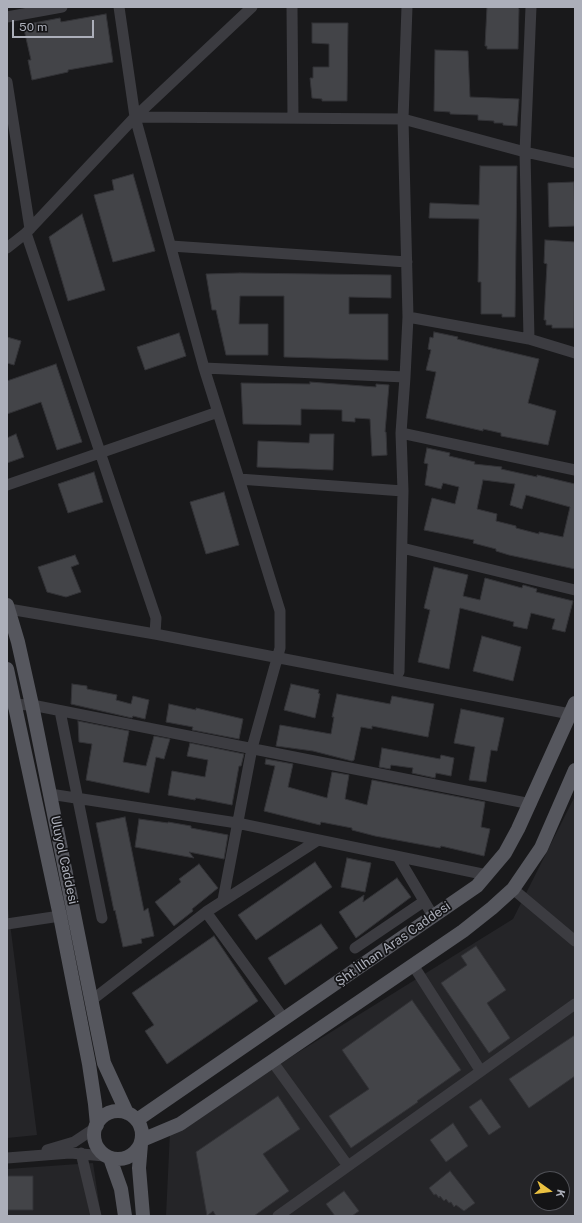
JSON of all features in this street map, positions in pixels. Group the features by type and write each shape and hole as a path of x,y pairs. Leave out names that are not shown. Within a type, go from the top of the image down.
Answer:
{"main road":[{"name":"Uluyol Caddesi","path":"8,607 18,642 32,705 104,1063 132,1117"},
{"name":"Uluyol Caddesi","path":"7,669 11,703 60,916 90,1071 96,1127"},
{"name":"Şht İlhan Aras Caddesi","path":"132,1117 284,1019 477,886 505,853 531,804 573,709"},
{"path":"108,1157 120,1160 128,1158 134,1154 141,1142 180,1124 463,931 513,889 540,848 575,770"},
{"path":"125,1216 121,1189 108,1157 96,1144 96,1127 108,1114 115,1111 132,1117 142,1133 139,1168 143,1216"}],"street":[{"path":"7,17 62,7"},
{"path":"119,7 135,117 204,368 280,611 280,648 252,748 223,900"},
{"path":"7,248 28,231 135,117 252,7"},
{"path":"292,7 293,118"},
{"path":"399,672 403,491 401,433 408,317 403,119 407,7"},
{"path":"529,339 525,152 530,7"},
{"path":"7,82 28,231 99,453 156,618 156,634"},
{"path":"135,117 403,119 525,152 575,163"},
{"path":"171,246 407,262"},
{"path":"408,317 529,339 575,353"},
{"path":"204,368 404,377"},
{"path":"7,485 218,412"},
{"path":"401,433 575,470"},
{"path":"239,478 403,491"},
{"path":"402,548 575,590"},
{"path":"8,607 277,657 573,709"},
{"path":"11,703 32,705 531,804"},
{"path":"60,711 102,918"},
{"path":"50,794 78,797 237,823 487,875"},
{"path":"92,1000 206,912 318,840"},
{"path":"398,857 423,902 433,916"},
{"path":"513,889 575,941"},
{"path":"355,948 423,902"},
{"path":"206,912 284,1019"},
{"path":"7,924 60,916"},
{"path":"413,965 480,1070"},
{"path":"278,1216 480,1070 575,1004"},
{"path":"272,1062 348,1166"},
{"path":"12,1157 74,1142 96,1127"},
{"path":"12,1157 81,1153 108,1157"},
{"path":"81,1153 96,1216"}],"shaded area":[{"path":"575,796 575,1216 166,1216 170,1132 513,919"},
{"path":"7,900 37,1135 7,1138"},
{"path":"93,1163 101,1216 7,1216 7,1169"}],"building":[{"path":"487,7 517,7 519,9 518,49 487,49 487,46 485,46"},
{"path":"106,14 113,62 68,70 68,72 32,80 28,60 31,60 23,25 60,18 61,22"},
{"path":"312,23 348,23 347,101 322,101 322,99 312,98 310,78 313,78 313,67 329,67 329,44 312,43"},
{"path":"435,50 468,51 470,97 519,99 517,126 503,125 503,123 494,123 494,121 478,120 478,115 450,114 450,112 434,111"},
{"path":"480,166 517,166 515,317 502,317 502,314 481,314 481,282 478,282 479,219 429,218 430,203 479,205"},
{"path":"133,174 155,251 113,262 94,195 114,190 112,180"},
{"path":"574,182 575,226 549,227 548,183"},
{"path":"82,214 105,290 68,301 49,237"},
{"path":"545,240 575,242 574,328 552,328 552,325 546,325 546,320 544,320 547,264 544,263"},
{"path":"206,274 391,275 391,298 349,297 349,314 388,314 388,360 284,357 284,296 240,296 239,324 268,324 268,355 226,355 216,310 212,310"},
{"path":"434,332 539,359 528,403 556,411 548,445 501,436 501,433 483,429 483,431 426,418 436,372 426,370 431,350 428,349 430,337 433,338"},
{"path":"179,333 186,356 145,370 137,347"},
{"path":"7,337 21,341 14,365 7,363"},
{"path":"56,364 82,442 57,450 41,402 7,414 7,381"},
{"path":"310,382 376,387 376,384 389,385 385,432 387,455 372,456 370,419 355,418 355,422 342,421 342,410 301,409 301,425 243,424 241,383 310,384"},
{"path":"16,434 24,457 7,463 7,438"},
{"path":"310,434 334,434 333,470 257,467 258,441 309,443"},
{"path":"427,448 450,453 449,456 475,462 474,464 502,467 501,469 537,477 537,475 575,484 575,569 509,555 496,551 496,549 473,543 474,540 424,530 432,498 455,504 459,487 443,483 441,489 425,485 428,464 424,463","holes":["483,480 515,484 510,505 522,509 526,495 570,507 563,537 539,532 539,534 516,528 516,526 496,521 497,514 477,509"]},
{"path":"94,472 103,502 68,513 58,484"},
{"path":"224,492 239,545 206,554 190,502"},
{"path":"75,555 79,564 71,567 81,592 66,597 47,592 38,567"},
{"path":"434,567 468,575 463,596 480,600 485,578 522,588 523,585 537,589 536,592 573,601 565,632 552,629 555,619 531,613 527,629 513,626 514,622 460,608 449,669 418,662 430,610 424,608"},
{"path":"482,636 521,647 513,681 473,671"},
{"path":"72,684 87,686 87,689 117,695 116,700 131,704 133,696 149,700 145,719 133,716 132,718 71,704"},
{"path":"291,684 319,690 318,693 320,694 315,718 284,710"},
{"path":"337,694 390,704 392,696 434,704 428,737 372,726 372,729 361,727 354,760 352,761 313,751 276,746 280,725 331,734 334,717 332,717"},
{"path":"169,704 196,710 196,708 243,719 239,739 192,730 193,727 166,722"},
{"path":"461,709 504,718 497,751 491,750 486,782 469,780 475,747 454,743"},
{"path":"78,721 129,731 123,762 146,766 154,736 170,739 164,759 156,757 149,793 86,780 92,744 79,742"},
{"path":"190,743 244,754 241,766 239,766 232,805 196,798 195,800 168,795 172,771 205,777 208,760 187,756"},
{"path":"382,748 440,759 441,755 454,758 451,776 436,773 435,778 412,773 413,768 391,765 390,769 379,767"},
{"path":"266,759 293,764 288,787 327,798 332,772 349,775 345,799 367,805 372,780 485,802 481,827 490,829 484,856 441,846 440,848 375,836 352,830 352,828 321,822 320,825 264,811 275,766 265,764"},
{"path":"125,817 144,911 148,908 154,936 141,939 142,943 123,947 96,823"},
{"path":"139,819 191,826 191,828 228,835 224,859 189,852 194,858 135,847"},
{"path":"347,858 371,863 365,892 341,887"},
{"path":"315,862 332,887 256,940 238,915"},
{"path":"199,864 218,888 174,926 155,902 181,882 179,879"},
{"path":"397,878 411,897 356,938 339,912 364,895 363,902"},
{"path":"321,924 338,948 285,985 268,958"},
{"path":"214,936 258,1001 167,1064 145,1031 154,1025 132,993"},
{"path":"476,946 506,990 487,1003 510,1038 489,1053 441,983 467,965 461,956"},
{"path":"412,1000 461,1070 417,1101 418,1102 351,1148 329,1116 369,1089 342,1050"},
{"path":"575,1035 575,1076 529,1108 509,1079"},
{"path":"278,1096 300,1129 263,1154 289,1191 254,1216 216,1216 213,1211 207,1216 196,1152"},
{"path":"481,1099 501,1127 489,1135 469,1107"},
{"path":"453,1123 468,1146 446,1162 430,1140"},
{"path":"450,1171 475,1203 464,1211 456,1205 454,1207 451,1202 449,1203 446,1199 444,1201 440,1196 439,1198 436,1194 434,1195 429,1188"},
{"path":"7,1176 33,1176 33,1210 7,1210"},
{"path":"344,1191 359,1211 352,1216 335,1216 326,1204"}]}
